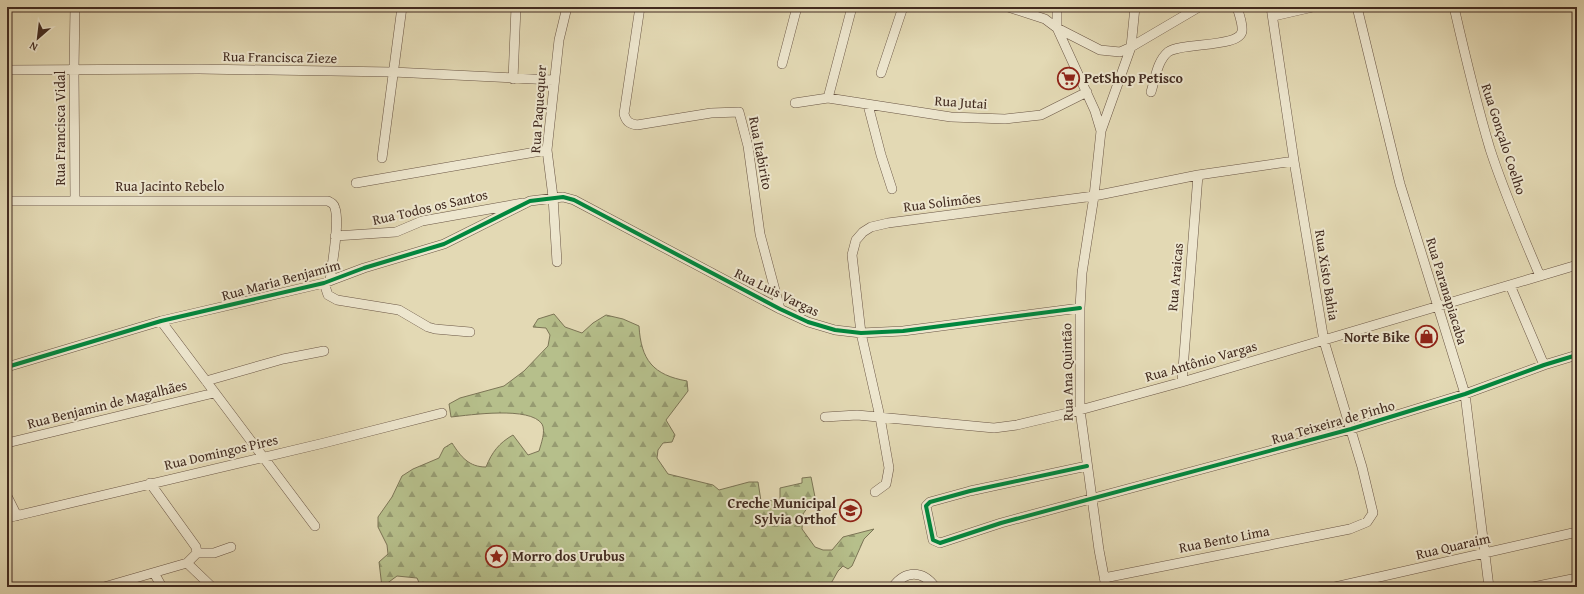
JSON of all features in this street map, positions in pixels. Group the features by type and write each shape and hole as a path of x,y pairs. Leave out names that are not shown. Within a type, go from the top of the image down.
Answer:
{"street":[{"name":"Rua Francisca Vidal","path":"75,7 75,200"},
{"path":"382,158 402,7"},
{"path":"513,79 516,7"},
{"name":"Rua Paquequer","path":"557,262 553,197 547,150 553,80 559,40 567,7"},
{"name":"Rua Itabirito","path":"640,7 624,114 628,122 636,125 711,113 739,112 748,146 760,234 780,309"},
{"path":"782,64 797,7"},
{"path":"828,98 852,7"},
{"path":"882,72 904,7"},
{"path":"1008,7 1019,9 1045,19 1057,28 1100,50 1120,52 1199,7"},
{"path":"1057,7 1057,28 1086,92 1101,131"},
{"path":"1101,131 1131,47 1135,7"},
{"path":"1176,21 1189,7"},
{"path":"1151,92 1161,61 1168,52 1173,49 1199,44 1232,41 1240,37 1242,31 1237,7"},
{"name":"Rua Xisto Bahia","path":"1271,7 1274,16 1294,161 1324,341 1373,505 1373,514 1367,522 1350,529"},
{"path":"1274,16 1313,7"},
{"name":"Rua Paranapiacaba","path":"1357,7 1400,184 1465,394 1489,587"},
{"name":"Rua Gonçalo Coelho","path":"1454,7 1473,89 1490,150 1512,211 1540,276"},
{"name":"Rua Francisca Zieze","path":"7,70 393,72 553,80"},
{"name":"Rua Jutai","path":"795,103 828,98 951,117 1005,120 1041,115 1086,92"},
{"path":"868,105 881,155 892,189"},
{"name":"Rua Ana Quintão","path":"1101,131 1094,196 1082,273 1080,308 1080,410 1105,582"},
{"path":"356,182 547,150"},
{"name":"Rua Solimões","path":"875,492 886,484 889,468 880,417 861,333 852,255 856,240 863,232 871,227 888,223 1094,196 1198,175 1294,161"},
{"name":"Rua Araicas","path":"1182,382 1198,175"},
{"name":"Rua Luis Vargas","path":"553,197 563,197 574,200 780,309 808,322 835,330 861,333 903,331 1080,308"},
{"name":"Rua Maria Benjamim","path":"7,367 160,321 327,282 364,268 444,244 530,201 553,197"},
{"name":"Rua Jacinto Rebelo","path":"7,202 75,200 324,201 332,203 336,209 335,236"},
{"name":"Rua Todos os Santos","path":"335,236 396,232 422,221 530,201"},
{"path":"335,236 327,282 328,295 337,300 399,310 428,327 435,329 470,332"},
{"name":"Rua Antônio Vargas","path":"825,417 857,415 994,428 1017,425 1080,410 1182,382 1577,265"},
{"path":"1510,285 1544,365"},
{"path":"160,321 315,526"},
{"path":"206,381 283,359 324,351"},
{"name":"Rua Teixeira de Pinho","path":"1087,466 970,491 930,502 926,506 933,540 940,543 1092,498 1351,430 1465,394 1544,365 1577,355"},
{"name":"Rua Benjamin de Magalhães","path":"7,443 214,393"},
{"name":"Rua Domingos Pires","path":"7,518 262,456 324,443 442,413"},
{"path":"150,483 196,547 197,553"},
{"path":"7,496 17,516"},
{"name":"Rua Bento Lima","path":"1105,582 1350,529"},
{"name":"Rua Quaraim","path":"1335,587 1577,532"},
{"path":"104,587 187,563 197,553 214,553 231,547"},
{"path":"187,563 212,587"},
{"path":"154,573 162,587"},
{"path":"893,587 901,579 911,574 920,575 930,580 935,587"},
{"path":"1533,587 1577,578"}],"green space":[{"path":"554,314 565,327 582,333 593,323 606,315 623,319 639,326 643,348 646,357 651,364 665,375 687,381 688,391 666,420 675,435 672,442 663,443 658,450 657,458 668,474 713,485 719,490 749,482 758,482 761,501 780,500 780,488 802,483 802,478 811,477 815,497 803,514 802,529 815,547 823,550 832,550 843,537 874,529 864,539 852,566 848,569 843,566 838,571 829,587 421,587 417,578 397,576 382,587 379,562 388,554 387,545 378,527 378,517 392,497 402,476 413,469 439,458 444,448 452,443 466,460 480,467 486,467 496,448 513,435 528,455 539,451 544,430 542,424 535,418 513,413 451,417 449,404 460,398 504,386 524,371 548,346 550,335 546,328 533,327 538,319"}],"cycle path":[{"path":"7,367 161,321 324,283 364,268 444,244 530,201 563,197 574,200 780,309 808,322 835,330 861,333 903,331 1080,308"},
{"path":"1087,466 970,491 930,502 926,506 933,540 940,543 1001,523 1351,429 1465,394 1544,365 1577,355"}],"place":[{"name":"PetShop Petisco","path":"1068,78"},
{"name":"Norte Bike","path":"1426,337"},
{"name":"Creche Municipal Sylvia Orthof","path":"851,511"},
{"name":"Morro dos Urubus","path":"497,556"}]}
